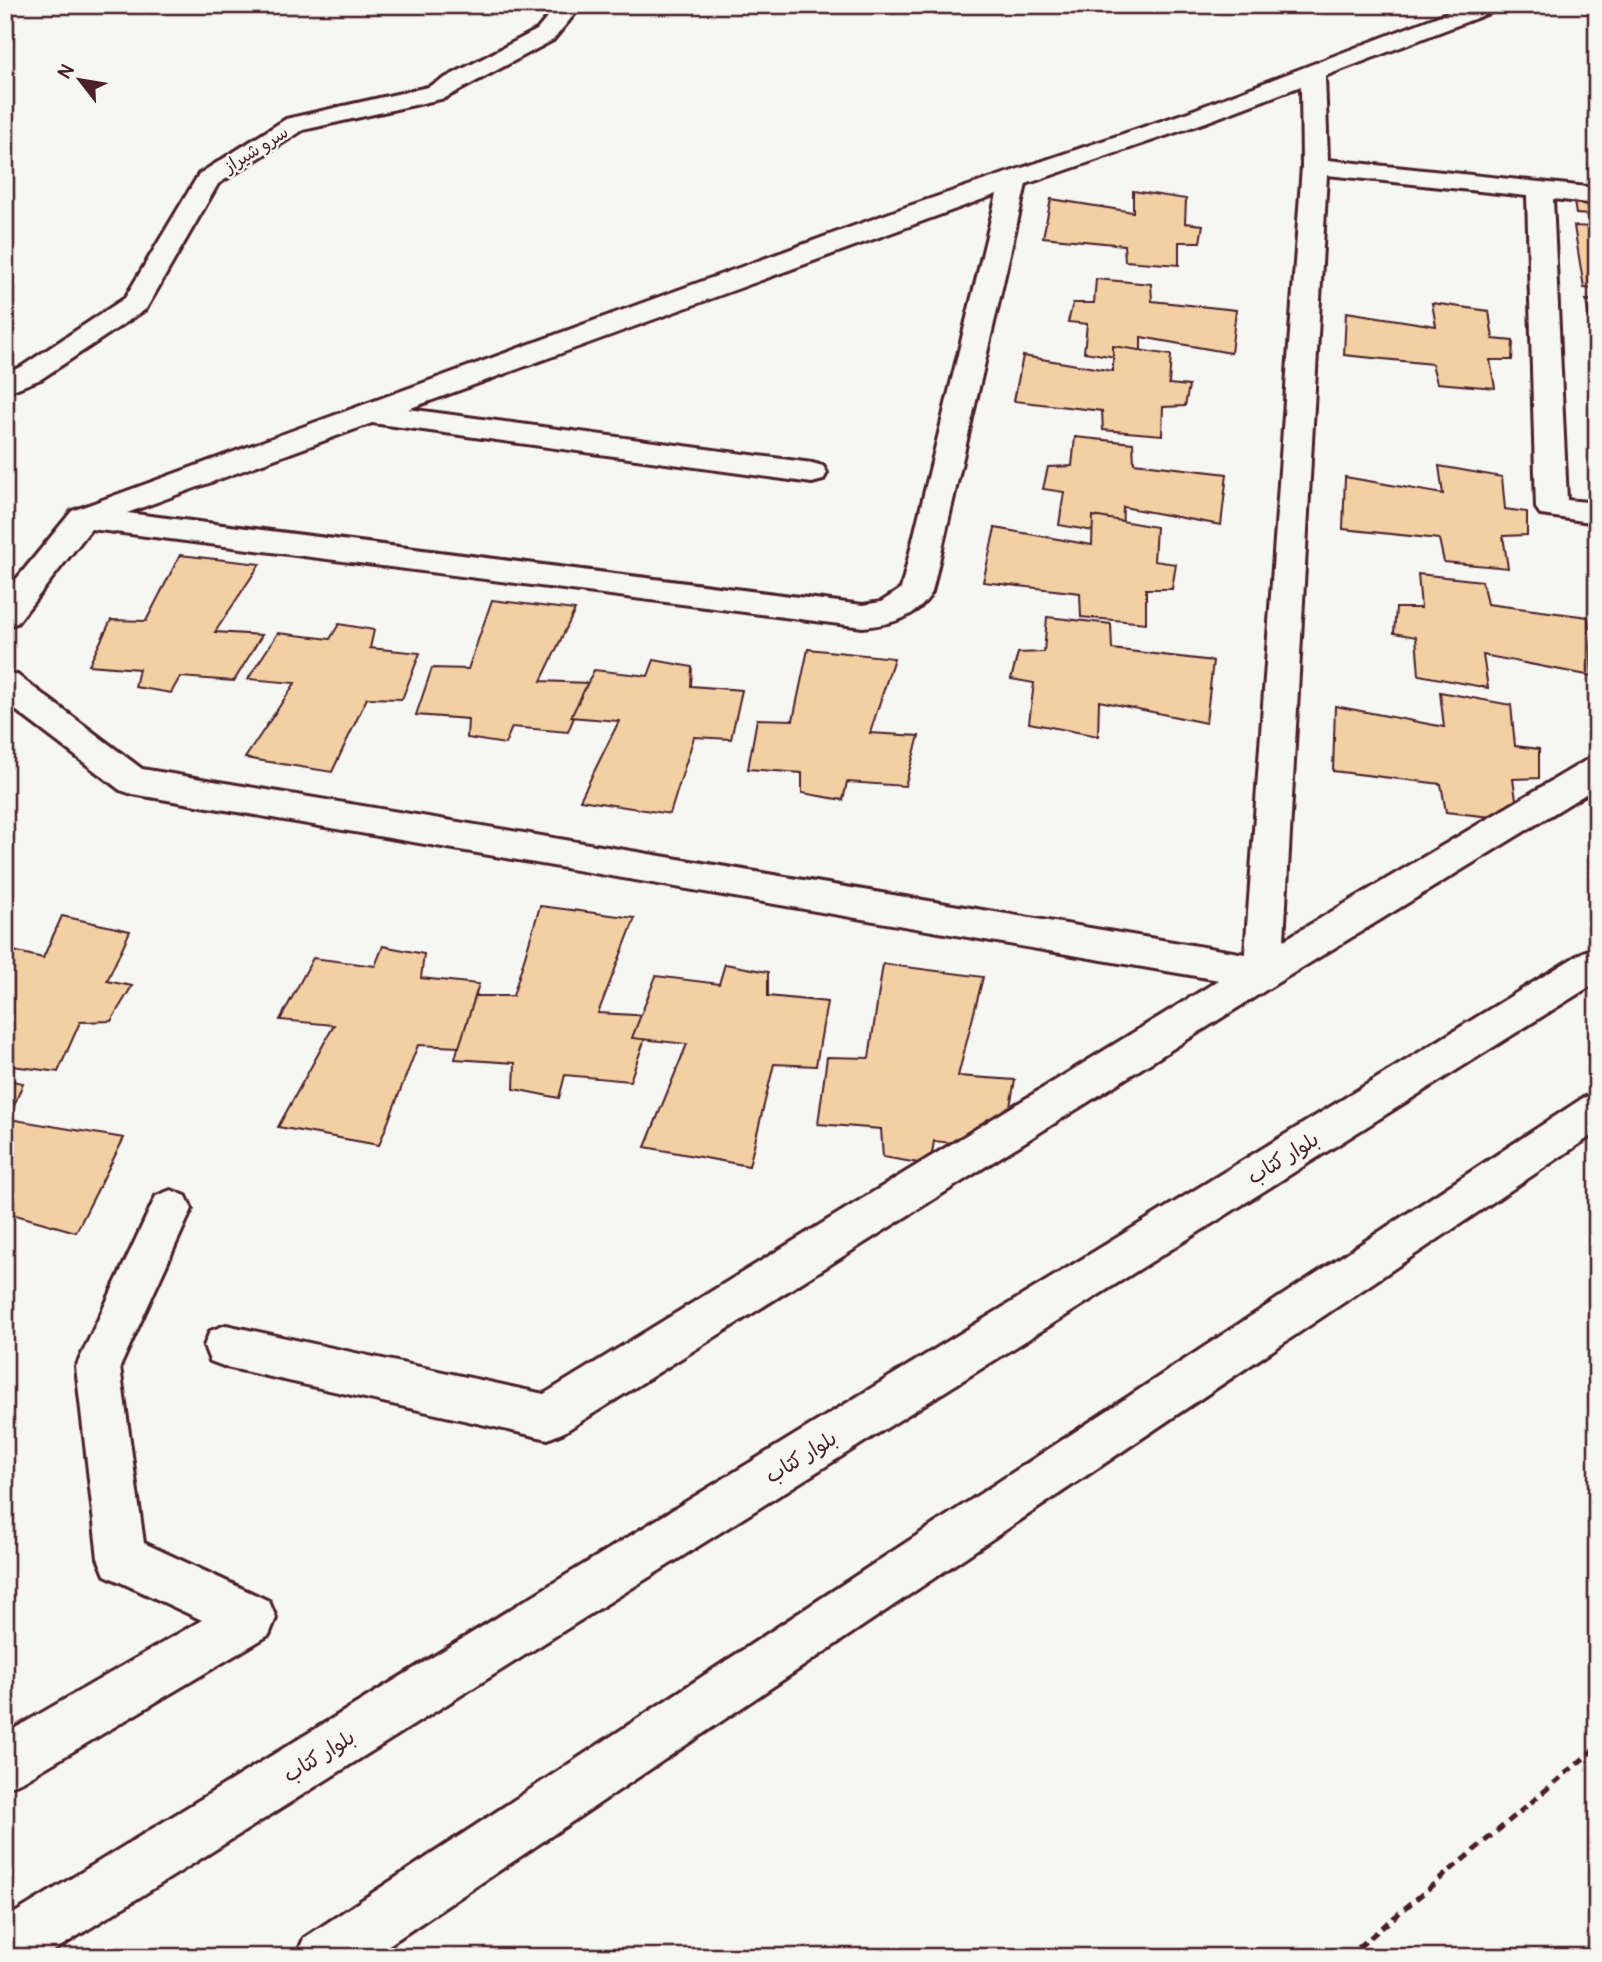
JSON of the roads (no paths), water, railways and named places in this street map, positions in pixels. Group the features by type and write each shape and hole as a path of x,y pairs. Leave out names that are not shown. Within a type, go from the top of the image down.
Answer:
{"street":[{"name":"سرو شیراز","path":"5,384 31,373 136,303 208,179 295,124 436,93 545,34 571,5"},
{"path":"5,615 83,518 1014,179 1197,117 1489,5"},
{"path":"1263,972 1315,166 1313,73"},
{"path":"1315,166 1597,195"},
{"path":"83,518 863,616 883,615 900,609 916,592 1014,179"},
{"path":"1540,190 1552,508 1597,513"},
{"path":"369,413 812,473"},
{"path":"5,684 132,781 1263,972"},
{"path":"226,1346 548,1417 1263,972 1597,770"},
{"name":"بلوار کتاب","path":"5,1950 1597,963"},
{"path":"323,1957 1597,1110"},
{"path":"5,1763 253,1618 122,1558 98,1367 171,1209"}]}
